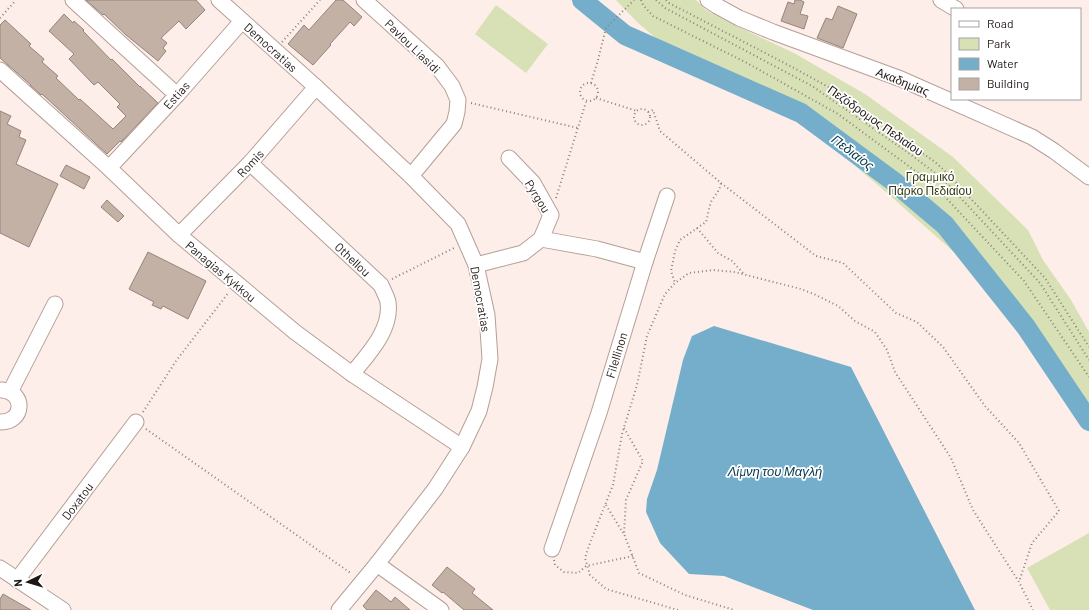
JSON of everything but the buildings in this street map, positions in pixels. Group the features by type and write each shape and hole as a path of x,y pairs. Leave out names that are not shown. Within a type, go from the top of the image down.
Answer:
{"street":[{"path":"73,0 177,95"},
{"name":"Democratias","path":"219,0 316,87 411,176 458,224 476,265 487,314 490,359 485,387 478,411 462,447 435,489 339,610"},
{"name":"Pavlou Liasidi","path":"364,0 437,66 452,86 458,100"},
{"name":"Ακαδημίας","path":"708,0 739,18 901,79 1032,137 1089,177"},
{"path":"941,0 954,8"},
{"name":"Estias","path":"109,168 177,95 242,21"},
{"name":"Panagias Kykkou","path":"0,70 109,168 179,235 295,332 352,374 462,447"},
{"name":"Romis","path":"179,235 250,163 316,87"},
{"path":"411,176 454,124 458,100"},
{"name":"Pyrgou","path":"476,265 523,253 541,239 551,215 532,183 509,158"},
{"name":"Othellou","path":"250,163 381,285 388,302 387,321 376,344 352,374"},
{"name":"Filellinon","path":"552,549 599,413 645,262 667,196"},
{"path":"541,239 597,249 645,262"},
{"path":"0,422 6,423 16,416 19,408 18,399 5,391 55,304"},
{"name":"Doxatou","path":"17,580 136,422"},
{"path":"377,564 441,610"},
{"path":"0,568 63,610"}],"path":[{"path":"0,18 16,0"},
{"path":"275,50 320,0"},
{"path":"591,83 606,28 634,0"},
{"path":"641,0 643,5 653,16 747,63 838,114 933,184 1024,281 1089,377"},
{"name":"Πεζόδρομος Πεδιαίου","path":"656,0 665,8 812,86 910,154 943,179 1040,283 1089,360"},
{"path":"666,0 830,88 935,162 1045,278 1089,347"},
{"path":"591,83 598,91 594,101 586,102 580,97 580,89 584,84 591,83"},
{"path":"596,98 637,111 644,110 648,112 653,110 660,131 721,183 816,256 843,263 896,313 917,322 944,347 985,406 1019,443 1059,511 1032,542 1019,582"},
{"path":"458,100 578,128"},
{"path":"551,215 586,102"},
{"path":"637,111 634,118 636,123 641,125 646,124 649,120 648,112"},
{"path":"675,283 671,270 675,251 680,240 706,222 712,201 721,183"},
{"path":"697,228 718,253 732,261 743,274"},
{"path":"381,285 466,242"},
{"path":"678,610 606,589 590,575 586,566 585,558 613,485 624,428 637,385 647,336 665,294 675,283 689,274 713,270 735,272 801,289 838,306 855,321 875,332 887,350 895,372 951,458 973,510 1019,582 1032,610"},
{"path":"236,283 176,361 136,422 363,581"},
{"path":"624,428 643,461 626,500 624,534"},
{"path":"606,504 624,534 639,573 685,595 734,610"},
{"path":"552,549 555,565 564,572 578,573 586,566 633,556"}],"green space":[{"name":"Γραμμικό Πάρκο Πεδιαίου","path":"616,0 696,0 706,10 794,53 865,94 953,157 1028,230 1043,260 1071,300 1089,332 1089,409 1028,321 964,261 887,193 780,102 695,57 658,40 637,22"},
{"path":"496,5 548,44 526,73 475,34"},
{"path":"1089,533 1089,610 1050,610 1027,568"}],"water":[{"name":"Λίμνη του Μαγλή","path":"714,326 851,367 975,610 813,610 724,576 689,574 660,543 646,512 647,499 657,470 683,360 692,336"}],"waterway":[{"name":"Πεδιαίος","path":"582,0 625,35 801,113 893,181 945,225 1026,327 1089,421"}]}
